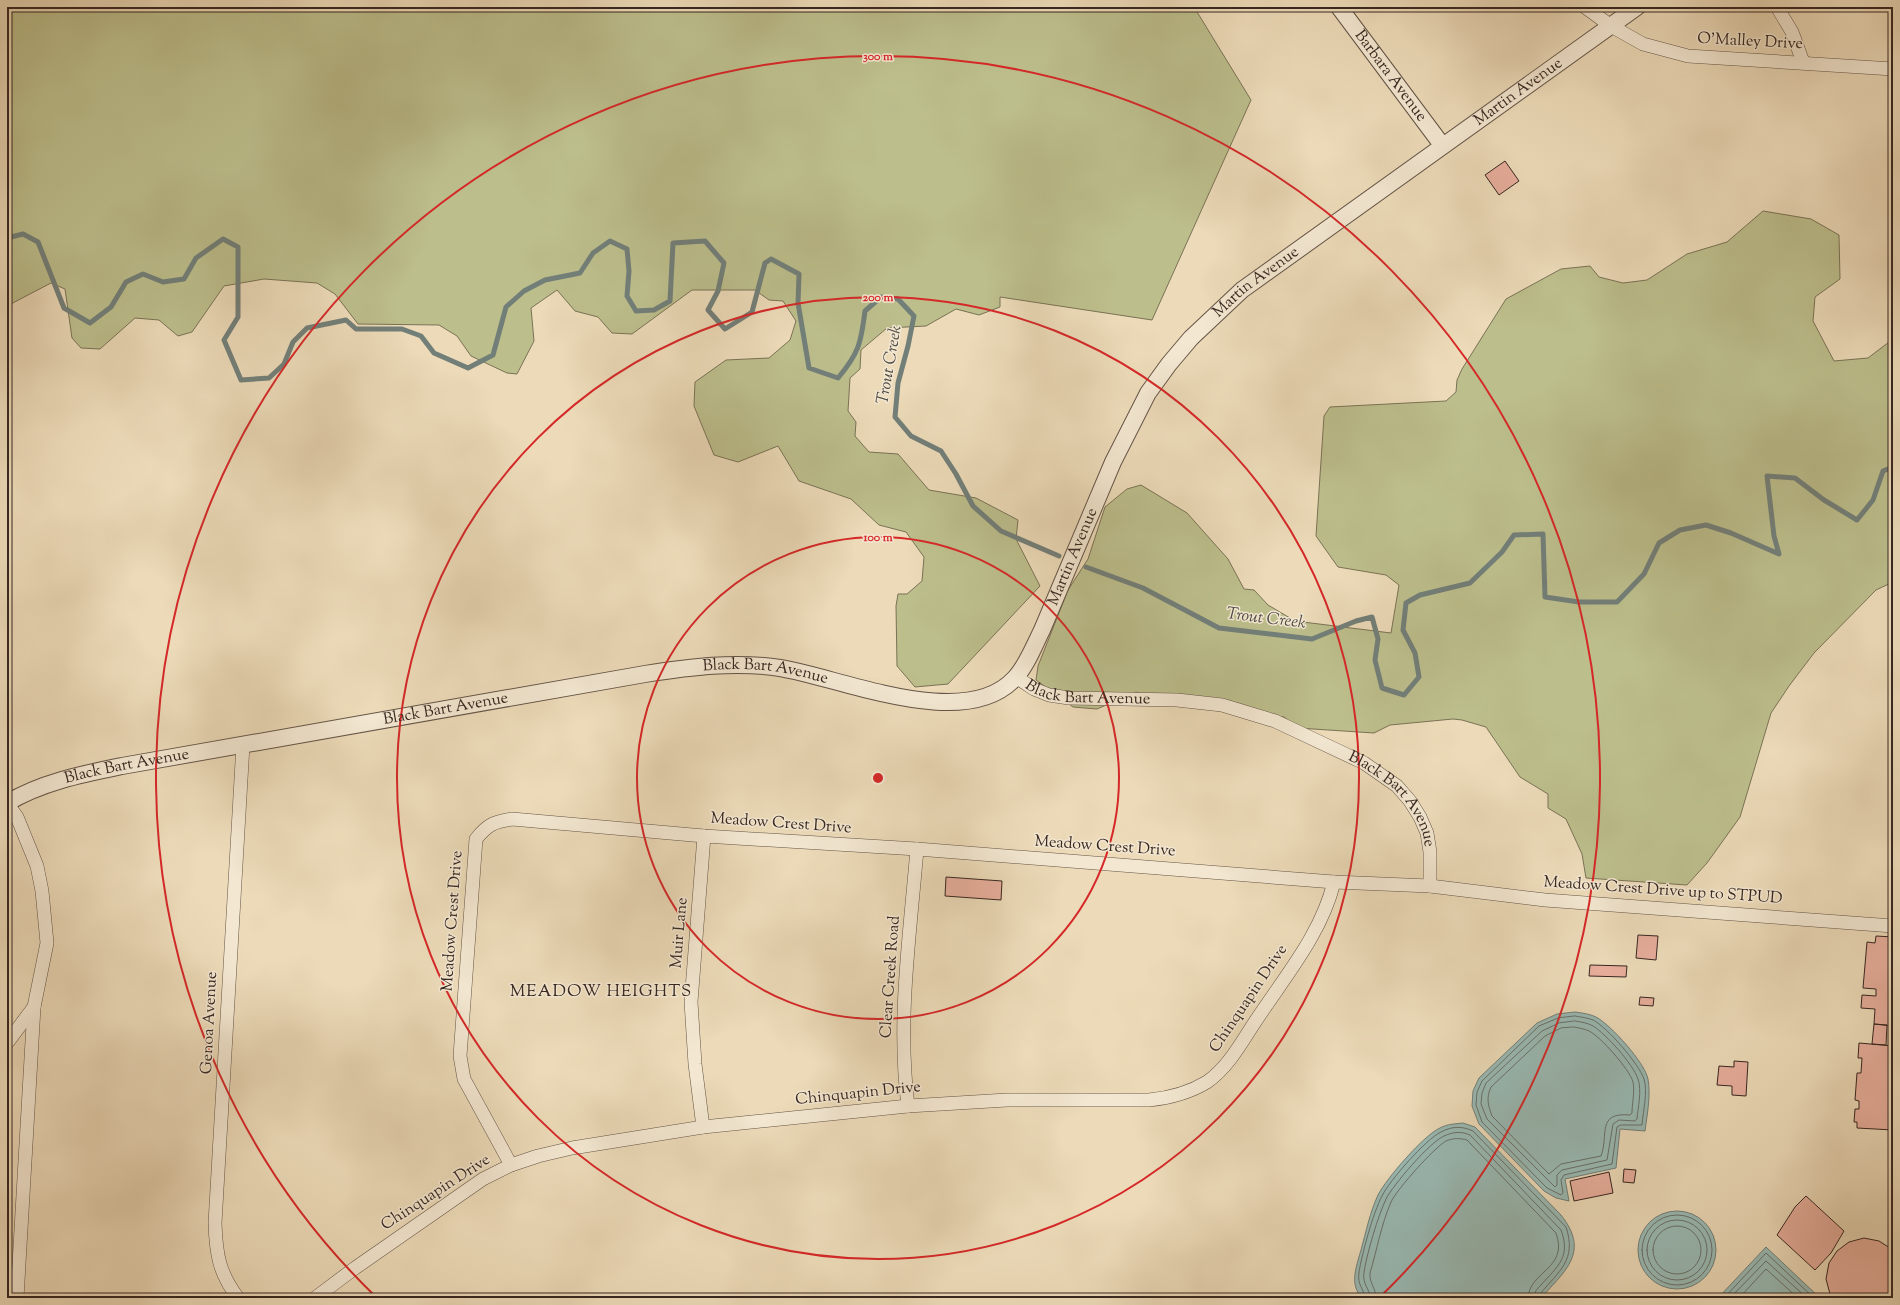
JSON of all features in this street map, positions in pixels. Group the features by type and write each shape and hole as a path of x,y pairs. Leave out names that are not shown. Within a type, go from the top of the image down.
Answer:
{"street":[{"name":"Barbara Avenue","path":"1339,7 1442,145"},
{"name":"O'Malley Drive","path":"1585,7 1611,26 1643,44 1688,56 1803,62 1893,69"},
{"name":"Martin Avenue","path":"1016,677 1042,630 1130,427 1148,393 1190,338 1242,290 1442,145 1637,7"},
{"path":"1777,7 1792,32 1803,62"},
{"name":"Black Bart Avenue","path":"7,803 29,791 88,773 645,674 708,665 737,664 780,668 904,698 951,702 974,699 992,694 1007,685 1016,677 1034,689 1049,695 1069,698 1177,700 1222,705 1275,721 1364,763 1397,786 1410,801 1420,817 1427,833 1430,852 1430,886"},
{"name":"Genoa Avenue","path":"238,1298 221,1270 216,1248 215,1223 244,745"},
{"path":"7,803 18,817 29,841 37,866 42,891 47,943 34,1007 17,1298"},
{"name":"Meadow Crest Drive","path":"511,1166 464,1079 460,1056 476,839 485,828 496,822 512,819 704,836 917,849 1334,882 1430,886"},
{"name":"Muir Lane","path":"703,1127 695,1064 691,1002 704,836"},
{"name":"Clear Creek Road","path":"908,1106 903,1060 903,1018 917,849"},
{"name":"Chinquapin Drive","path":"315,1298 355,1268 483,1179 538,1156 572,1148 703,1127 908,1106 1007,1100 1149,1100 1185,1093 1207,1082 1228,1062 1310,941 1330,899 1334,882"},
{"name":"Meadow Crest Drive up to STPUD","path":"1430,886 1546,900 1893,926"},
{"path":"7,1043 34,1007"}],"green space":[{"path":"7,7 1194,7 1251,100 1152,320 1000,297 1000,307 979,315 956,309 926,326 887,328 861,350 860,369 850,378 848,411 856,422 855,436 869,452 898,454 929,490 976,498 1018,520 1016,539 1040,586 948,684 915,687 897,666 896,606 898,594 907,594 922,581 924,557 906,532 879,525 851,499 799,481 778,446 738,462 714,455 694,406 695,382 726,360 769,358 790,340 796,321 783,301 769,300 755,290 692,290 632,334 612,333 598,317 575,311 557,290 531,308 534,341 517,374 507,373 471,356 457,336 439,325 358,324 335,294 317,283 264,279 224,286 192,332 178,336 159,320 135,318 100,349 81,348 72,338 65,289 51,283 7,306"},
{"path":"1763,211 1811,219 1839,235 1840,279 1815,297 1813,321 1834,361 1868,358 1893,339 1893,582 1876,590 1814,653 1789,686 1771,713 1740,817 1707,863 1687,885 1586,878 1582,854 1566,819 1548,808 1548,794 1520,777 1486,727 1453,719 1390,725 1374,733 1298,728 1284,717 1193,706 1136,692 1097,709 1073,707 1036,680 1038,666 1068,590 1088,559 1105,507 1127,489 1141,485 1187,513 1228,559 1244,589 1254,590 1268,605 1295,621 1391,633 1399,585 1386,575 1338,567 1316,536 1324,416 1330,407 1446,401 1456,392 1457,380 1462,369 1506,299 1561,269 1590,266 1599,277 1623,283 1647,280 1687,254 1727,242"}],"water":[{"path":"1575,1012 1589,1014 1602,1021 1634,1054 1646,1072 1649,1085 1649,1099 1645,1131 1620,1129 1616,1168 1565,1179 1569,1201 1556,1198 1544,1191 1479,1124 1472,1106 1473,1091 1479,1078 1537,1023 1557,1014"},
{"path":"1463,1123 1475,1127 1561,1215 1574,1240 1574,1250 1566,1269 1541,1298 1363,1298 1358,1293 1356,1288 1355,1275 1368,1222 1382,1188 1415,1148 1433,1132 1451,1124"},
{"path":"1677,1211 1692,1214 1704,1223 1713,1235 1716,1250 1713,1265 1704,1277 1692,1286 1677,1289 1662,1286 1650,1277 1641,1265 1638,1250 1641,1235 1650,1223 1662,1214"},
{"path":"1766,1247 1820,1298 1718,1298"}],"building":[{"path":"1505,161 1519,181 1499,195 1485,175"},
{"path":"946,877 1002,881 1001,900 945,896"},
{"path":"1638,935 1658,936 1656,960 1636,958"},
{"path":"1876,936 1893,937 1893,1026 1874,1024 1875,1009 1861,1008 1862,995 1876,996 1876,989 1863,988 1867,942 1875,943"},
{"path":"1590,965 1627,966 1626,977 1589,976"},
{"path":"1640,997 1654,998 1653,1006 1639,1005"},
{"path":"1874,1024 1887,1025 1886,1045 1872,1044"},
{"path":"1859,1043 1893,1046 1893,1130 1857,1128 1857,1122 1854,1122 1855,1109 1859,1109 1859,1101 1855,1100 1857,1073 1861,1073 1862,1058 1858,1058"},
{"path":"1734,1061 1748,1062 1746,1096 1732,1095 1732,1086 1717,1085 1719,1066 1734,1067"},
{"path":"1624,1169 1636,1170 1634,1183 1623,1182"},
{"path":"1609,1172 1613,1193 1574,1201 1570,1181"},
{"path":"1806,1196 1844,1231 1831,1253 1815,1270 1777,1235 1795,1207"},
{"path":"1864,1238 1879,1241 1893,1250 1893,1298 1833,1298 1830,1294 1826,1279 1829,1263 1837,1251 1849,1242"}],"waterway":[{"name":"Trout Creek","path":"7,238 23,234 38,242 64,308 90,323 111,307 126,282 143,274 163,282 184,279 196,258 223,239 238,247 238,317 224,340 241,380 269,378 284,364 293,342 307,328 346,320 356,329 402,329 421,336 434,353 468,368 493,355 506,307 524,291 545,280 580,273 593,253 610,241 627,249 629,271 627,296 636,311 654,310 670,301 673,243 705,241 724,263 718,291 708,310 725,329 752,312 765,263 771,259 799,274 798,303 809,368 838,378 851,361 858,347 865,311 881,297 898,299 914,316 898,383 895,417 911,436 941,451 956,474 973,506 1001,531 1059,556"},
{"name":"Trout Creek","path":"1086,567 1143,588 1219,628 1312,639 1356,621 1372,617 1378,639 1375,660 1382,688 1404,695 1419,677 1415,653 1403,630 1406,603 1420,595 1470,583 1502,552 1514,535 1543,534 1545,597 1579,602 1617,602 1644,574 1659,543 1680,530 1706,525 1731,533 1779,554 1774,536 1767,476 1795,478 1824,500 1857,520 1873,500 1883,471 1893,467"}],"district":[{"name":"MEADOW HEIGHTS","path":"601,992"}]}
